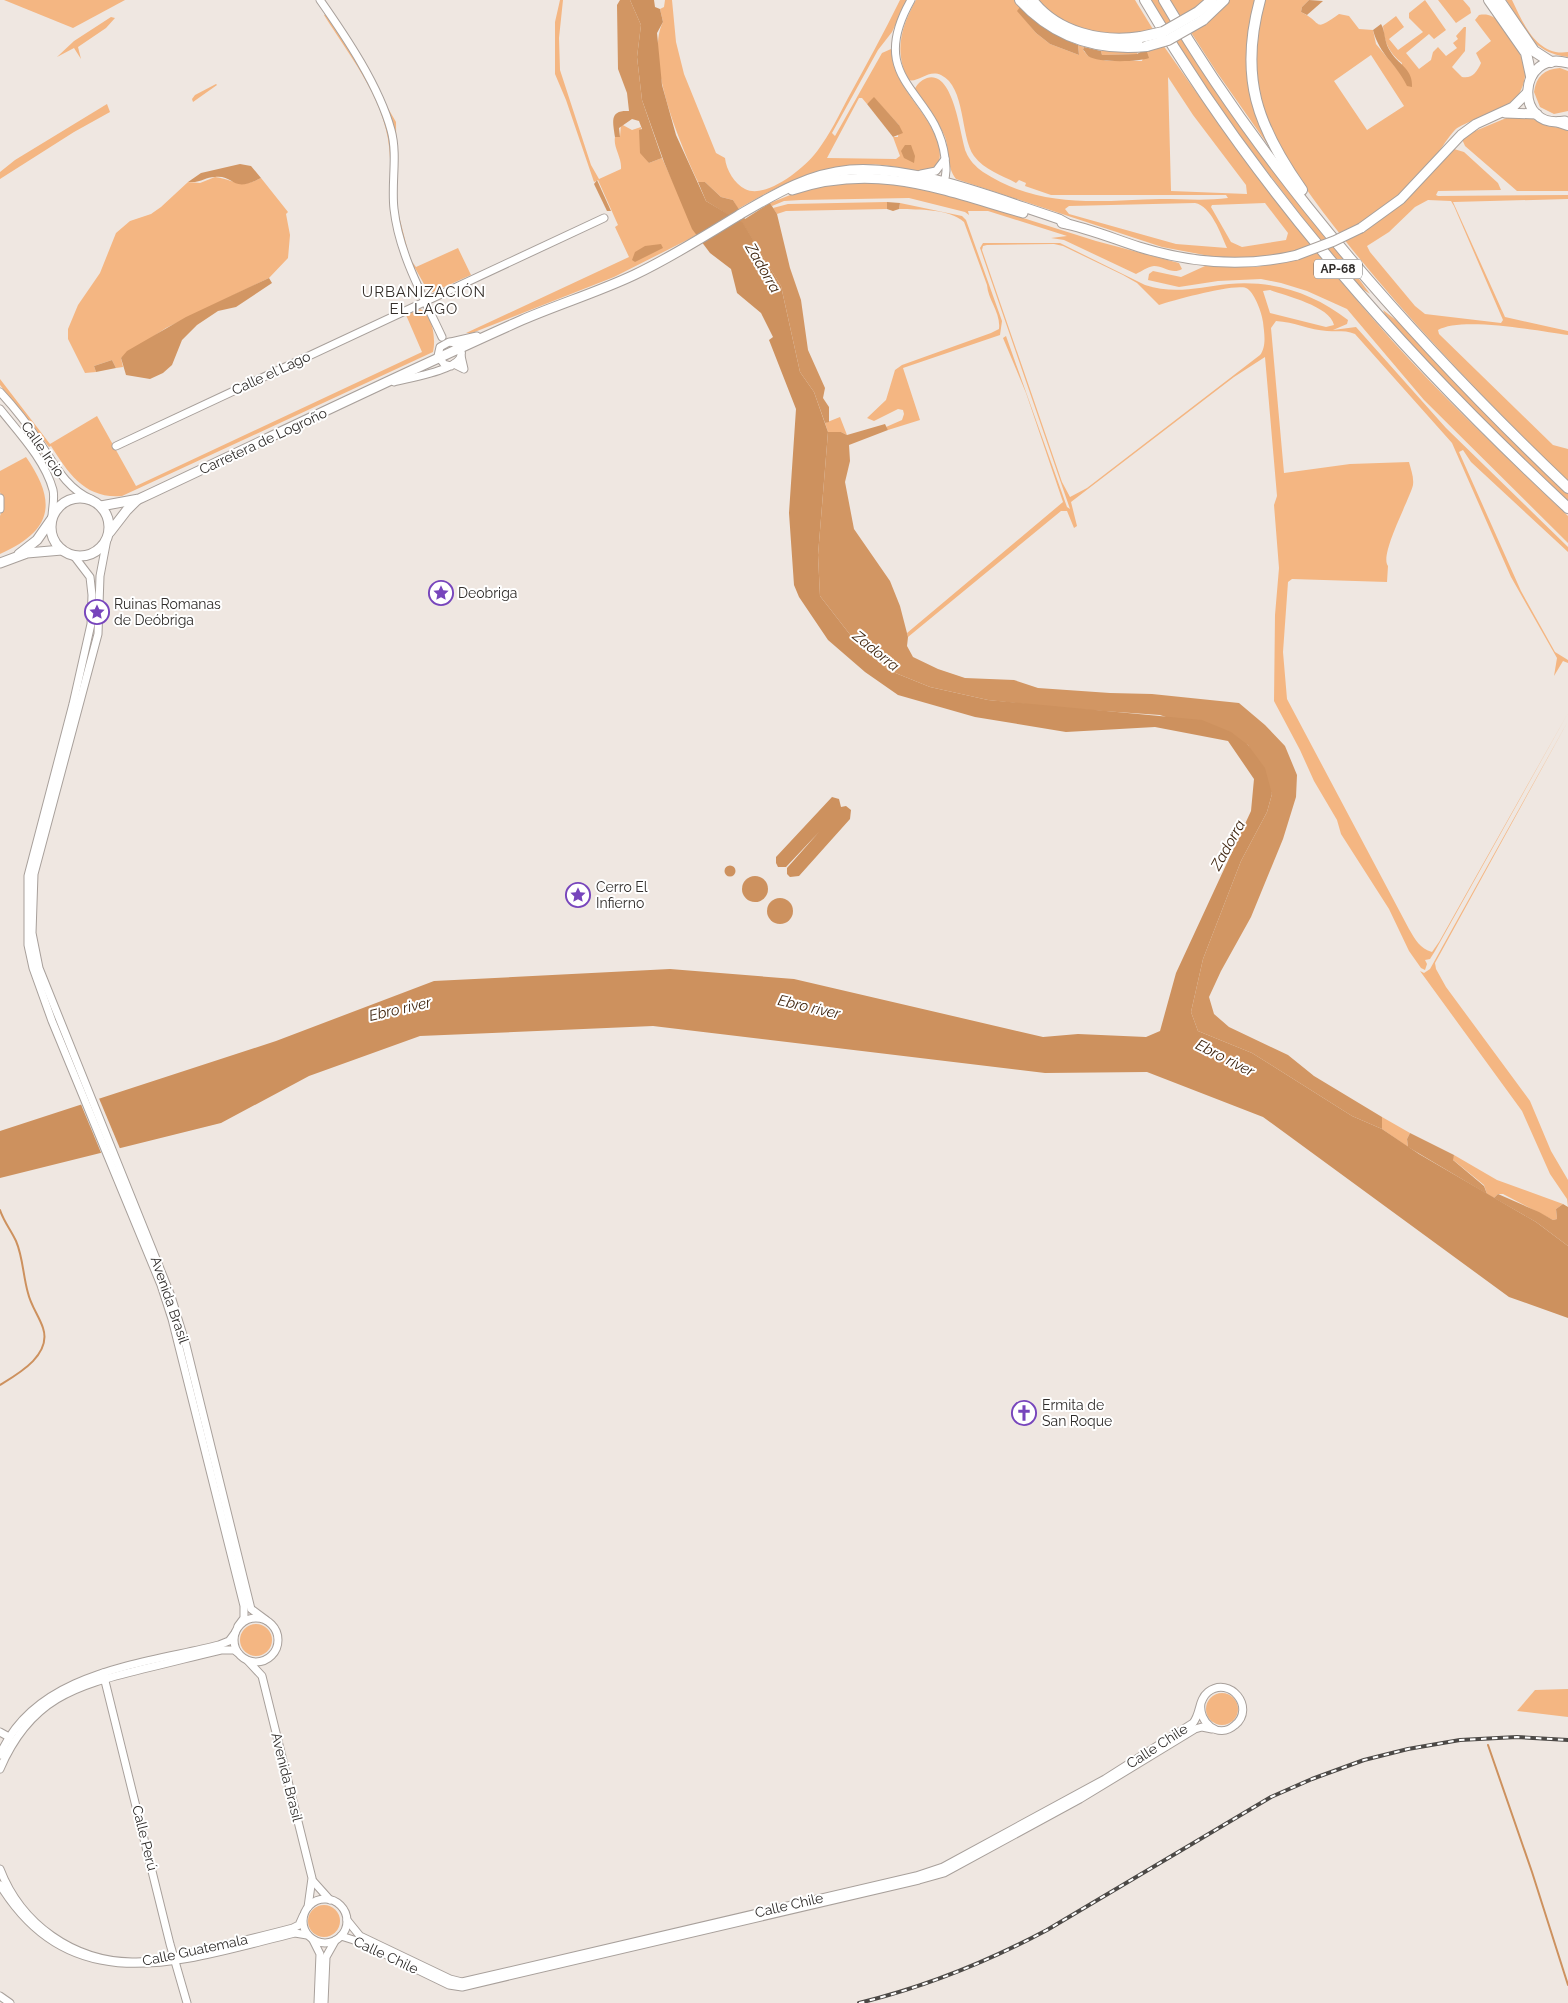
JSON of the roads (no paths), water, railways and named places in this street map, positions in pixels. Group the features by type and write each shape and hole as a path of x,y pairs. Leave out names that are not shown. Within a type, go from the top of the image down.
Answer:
{"highway":[{"path":"1020,0 1043,22 1071,38 1113,48 1144,42 1200,16 1224,0"},
{"path":"1032,0 1047,15 1075,31 1109,40 1144,42"},
{"path":"1138,0 1155,18"},
{"name":"AP-68","path":"1145,0 1155,18 1251,160 1324,253 1416,358 1568,508"},
{"name":"AP-68","path":"1164,0 1216,81 1276,165 1316,215 1427,346 1568,488"},
{"path":"1200,16 1212,0"},
{"path":"1260,0 1250,51 1251,76 1255,96 1261,117 1275,147 1314,206 1316,215"},
{"path":"1489,0 1526,54 1531,76"},
{"path":"1499,0 1534,51 1551,62"}],"main road":[{"path":"1565,122 1547,120 1537,114 1530,104 1527,93 1531,76 1540,67 1551,62 1567,63"},
{"path":"771,197 794,183 814,176 848,170 910,175 941,182 997,202 1161,254 1238,264 1266,261 1297,255 1334,241 1360,228 1401,199 1460,135 1476,124 1513,108 1527,93"},
{"path":"1502,113 1537,114"},
{"path":"771,197 834,179 864,177 896,179 997,202"},
{"name":"Carretera de Logroño","path":"101,506 139,499 438,359 460,352 521,320 613,285 676,253 771,197"},
{"path":"17,556 37,540 51,518 63,502 82,497 101,506 106,514 107,536 93,553 74,556 62,550 52,536 51,518"},
{"name":"Carretera de Logroño","path":"107,536 126,510 139,499"},
{"path":"0,563 17,556 40,551 62,550"}],"street":[{"path":"320,0 376,91 392,131 394,208 400,238 411,270 442,337 438,359 444,364 453,365"},
{"path":"896,179 936,184 944,181 946,170 943,144 939,133 907,87 896,64 894,52 897,30 911,0"},
{"path":"866,170 880,168 928,174 936,171 945,159"},
{"path":"941,182 939,180 945,159"},
{"path":"946,170 959,184 997,202"},
{"name":"Calle el Lago","path":"116,446 604,218"},
{"name":"Carretera de Logroño","path":"440,347 445,343 470,339 521,320"},
{"path":"442,337 452,342 460,352"},
{"name":"Carretera de Logroño","path":"386,384 441,370 453,365 460,352"},
{"name":"Calle Ircio","path":"0,392 22,418 64,479 80,494 91,500"},
{"name":"Calle Ircio","path":"0,409 48,476 53,492 51,518"},
{"path":"0,498 0,509"},
{"path":"76,705 98,634 100,576 107,536"},
{"path":"74,556 90,577 92,595 91,624 76,705"},
{"name":"Avenida Brasil","path":"76,705 34,874 32,933 39,968 65,1044 171,1296 186,1345 238,1568"},
{"path":"238,1568 251,1609 266,1620 276,1632 278,1639 277,1646 269,1658 262,1676"},
{"path":"0,1769 16,1739 41,1710 75,1688 104,1676 220,1645 229,1640 244,1618 245,1610 238,1568"},
{"path":"238,1653 234,1647 236,1629 248,1619 266,1620"},
{"path":"0,1755 9,1737 30,1712 52,1694 78,1681 221,1650 234,1650 248,1661 255,1662 269,1658"},
{"name":"Avenida Brasil","path":"248,1661 262,1676 312,1878 318,1889 330,1900"},
{"name":"Calle Perú","path":"104,1676 175,1960 188,2003"},
{"path":"1220,1687 1233,1691 1242,1701 1242,1714 1239,1721 1229,1729 1215,1730 1204,1722 1200,1710 1201,1703 1208,1692 1220,1687"},
{"name":"Calle Chile","path":"346,1920 360,1936 450,1979 462,1982 916,1876 943,1867 1105,1779 1189,1726 1197,1718 1201,1703"},
{"name":"Calle Chile","path":"339,1938 360,1942 458,1987 471,1986 640,1946 938,1875 1099,1788 1195,1729 1202,1727 1215,1730"},
{"path":"0,1732 9,1737"},
{"name":"Calle Guatemala","path":"0,1869 8,1888 29,1916 49,1934 71,1948 89,1955 118,1962 175,1960 293,1928 299,1925 304,1916"},
{"name":"Avenida Brasil","path":"308,1907 312,1878"},
{"name":"Calle Guatemala","path":"0,1885 13,1906 32,1928 58,1946 81,1958 130,1968 175,1960 295,1933 310,1937"},
{"path":"318,2003 320,1954 304,1929 304,1916 308,1907 318,1901 330,1900 341,1907 346,1920 339,1938 327,1955 324,2003"},
{"path":"310,1937 325,1943 339,1938"},
{"path":"0,1996 10,2003"}],"water":[{"path":"630,0 654,0 655,7 660,9 663,22 657,33 662,85 676,135 706,201 743,223 781,286 800,372 814,392 828,432 818,555 820,596 855,641 888,670 930,687 988,700 1202,720 1231,732 1248,745 1265,768 1272,794 1267,812 1241,861 1203,959 1191,1012 1198,1031 1252,1053 1352,1116 1382,1129 1419,1154 1536,1222 1568,1246 1568,1318 1509,1297 1263,1117 1147,1072 1045,1073 653,1026 420,1036 309,1076 221,1123 0,1178 0,1131 276,1041 434,981 670,969 794,979 1043,1037 1078,1034 1146,1037 1160,1031 1176,973 1251,811 1254,779 1228,741 1155,727 1066,732 975,717 898,695 865,672 828,640 799,597 794,585 789,513 796,409 769,340 773,337 761,313 737,293 731,269 710,253 692,229 664,162 642,100 637,57 641,25"},
{"path":"832,797 839,799 841,807 846,806 851,810 850,819 799,876 790,877 787,874 787,868 819,832 786,867 778,867 776,857"},
{"path":"730,865 736,871 730,877 724,871"},
{"path":"755,876 764,880 768,889 764,898 755,902 746,898 742,889 746,880"},
{"path":"780,898 789,902 793,911 789,920 780,924 771,920 767,911 771,902"}],"waterway":[{"path":"0,1210 18,1247 29,1298 43,1328 44,1338 43,1347 32,1362 0,1385"},
{"path":"1488,1745 1532,1872 1568,1985"}],"railway":[{"path":"859,2003 932,1981 979,1963 1024,1942 1271,1797 1312,1779 1364,1760 1408,1749 1460,1740 1517,1737 1568,1740"}],"place":[{"name":"Deobriga","path":"441,593"},
{"name":"Ruinas Romanas de Deóbriga","path":"97,612"},
{"name":"Cerro El Infierno","path":"578,895"},
{"name":"Ermita de San Roque","path":"1024,1413"}],"district":[{"name":"URBANIZACIÓN EL LAGO","path":"424,300"}],"water label":[{"name":"Zadorra","path":"763,268"},
{"name":"Zadorra","path":"876,651"},
{"name":"Zadorra","path":"1228,845"},
{"name":"Ebro river","path":"809,1007"},
{"name":"Ebro river","path":"400,1009"},
{"name":"Ebro river","path":"1225,1058"}]}
